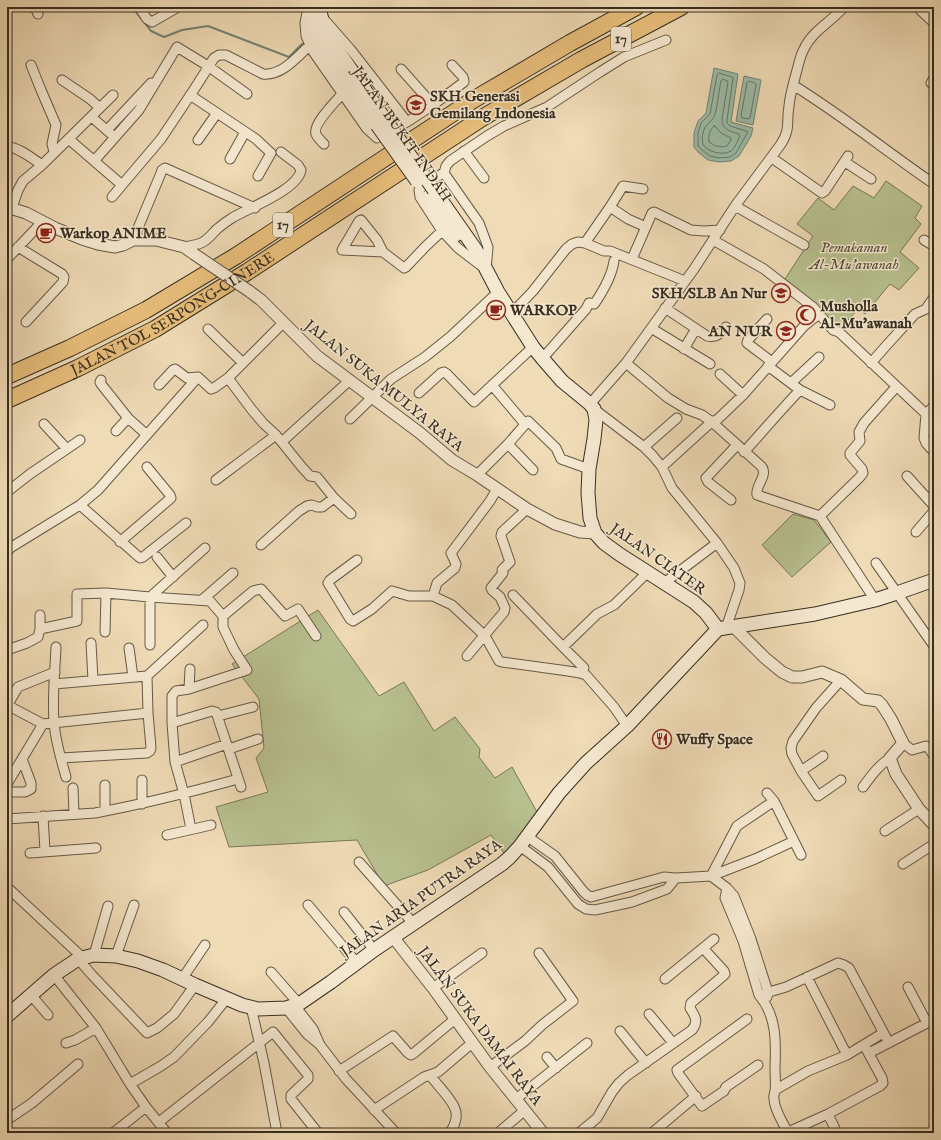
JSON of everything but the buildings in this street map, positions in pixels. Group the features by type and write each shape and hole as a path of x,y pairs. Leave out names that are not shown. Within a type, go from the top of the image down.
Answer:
{"highway":[{"name":"JALAN TOL SERPONG–CINERE","path":"7,376 70,348 146,310 236,256 473,100 570,43 636,7"},
{"name":"JALAN TOL SERPONG–CINERE","path":"7,400 78,368 155,329 248,272 482,118 581,60 681,7"}],"main road":[{"name":"JALAN BUKIT INDAH","path":"318,10 313,26 316,38 320,45 380,121 430,193 442,218 486,270 498,292 542,359 562,381 592,407"},
{"path":"592,407 596,420 589,469 588,493 590,518 595,533"},
{"name":"JALAN CIATER","path":"595,533 604,543 694,602 726,628"},
{"path":"726,628 815,614 875,600 934,580"},
{"name":"JALAN ARIA PUTRA RAYA","path":"293,1006 331,982 356,962 502,864 524,841 560,792 586,764 627,726 726,628"},
{"path":"7,1016 54,975 85,957 116,956 138,961 163,970 242,1005 258,1009 293,1006"}],"street":[{"path":"139,7 147,19 152,22 178,7"},
{"path":"308,7 305,23 306,36 312,50 367,129 377,138 434,105 464,81 463,77 452,65"},
{"path":"844,7 813,36 802,53 788,107 788,129 786,137 772,158 735,206 685,281 626,363 592,407 644,447 662,467 672,488 717,543 734,568 740,583 726,628 782,672 792,677 802,677 822,672 842,680 863,699 878,701 891,719 903,743 912,750 926,746 934,756"},
{"path":"917,7 934,23"},
{"path":"318,10 352,50 407,122"},
{"path":"486,270 458,248 442,231 420,197 419,190 428,181 444,173 446,166 450,161 504,126 547,107 624,57 666,40"},
{"path":"112,197 160,139 214,58 219,55 226,55 263,74 269,75 276,73 287,66 310,45"},
{"path":"94,161 139,110 177,47 208,66 247,94"},
{"path":"31,64 56,125 52,144 54,152"},
{"path":"401,69 434,105"},
{"path":"107,130 164,70"},
{"path":"62,80 90,99 100,108"},
{"path":"793,85 934,184"},
{"path":"324,144 315,134 315,128 342,94"},
{"path":"10,208 23,181 113,95"},
{"path":"190,95 256,139 271,153 258,176"},
{"path":"198,140 217,113"},
{"path":"94,119 115,138"},
{"path":"230,159 245,132"},
{"path":"71,141 122,186"},
{"path":"7,147 11,146 42,164"},
{"path":"464,151 484,178"},
{"path":"184,247 200,244 208,240 219,228 234,218 255,208 280,193 296,181 301,173 301,170 298,165 281,152"},
{"path":"772,158 822,193 846,159 871,179"},
{"path":"133,240 160,173 165,168 255,208"},
{"path":"444,173 479,223 488,247 486,270"},
{"path":"584,243 623,186 643,189"},
{"path":"735,206 804,245"},
{"path":"610,207 628,219 646,226"},
{"name":"JALAN SUKA MULYA RAYA","path":"10,208 26,213 42,222 82,239 111,247 120,247 133,240 156,240 184,247 261,300 318,356 420,433 452,460 527,509 555,524 580,532 595,533"},
{"path":"632,259 646,226 654,212 691,230 704,232 720,230"},
{"path":"383,252 342,250 361,220 377,240 383,252 402,268 405,268 442,231"},
{"path":"7,259 42,222"},
{"path":"713,240 764,269 813,307 833,330 839,332 896,387 930,417"},
{"path":"924,240 934,246"},
{"path":"512,313 538,285 569,246 578,242 632,259 685,281"},
{"path":"18,247 62,274 64,277 64,281 61,285 26,322"},
{"path":"542,359 585,310 588,303 595,303 612,271 614,261"},
{"path":"350,419 395,376 450,337 498,292"},
{"path":"871,363 915,314 926,309 934,297"},
{"path":"665,308 707,336 717,336 721,334 726,327"},
{"path":"662,467 712,422 718,419 743,394 804,326 819,314"},
{"path":"767,319 748,340 747,344 791,384 830,405"},
{"path":"159,385 173,370 176,369 187,378 198,377 211,389 228,378 283,323"},
{"path":"651,328 710,364"},
{"path":"208,329 243,363"},
{"path":"684,349 694,332"},
{"path":"419,392 444,372 474,402 533,347"},
{"path":"791,384 819,357"},
{"path":"626,363 668,398 686,409 702,415 712,422 764,469 764,473 756,492 757,495 820,516 875,600"},
{"path":"720,374 743,394"},
{"path":"7,553 10,548 80,505 98,490 198,377"},
{"path":"228,378 263,423 280,437 309,475 317,477 334,498 351,514"},
{"path":"101,380 101,384 128,418 147,435"},
{"path":"216,480 280,437 350,380"},
{"path":"492,385 525,424"},
{"path":"820,516 863,473 862,469 850,453 860,440 859,432 864,423 896,387"},
{"path":"744,452 800,390"},
{"path":"934,406 924,438 928,447 934,452"},
{"path":"116,431 128,418"},
{"path":"644,447 678,418"},
{"path":"477,475 508,444 528,420 556,448 561,459 589,469"},
{"path":"44,424 67,449"},
{"path":"7,492 30,474 80,440"},
{"path":"508,444 533,470"},
{"path":"731,500 708,482 706,478 737,445"},
{"path":"120,542 171,498 147,467"},
{"path":"907,476 934,506"},
{"path":"433,596 437,583 455,568 456,564 451,553 490,501 497,489"},
{"path":"261,545 307,506 312,505 322,507 334,498"},
{"path":"80,505 120,542 140,558 143,558 186,523"},
{"path":"467,656 485,636 506,608 491,588 503,573 502,570 510,562 501,536 502,532 527,509"},
{"path":"916,532 934,511"},
{"path":"664,583 717,543"},
{"path":"150,644 150,597 205,548"},
{"path":"157,557 173,577"},
{"path":"357,560 328,583 350,619 353,621 372,609 392,591 409,596 433,596 452,605 485,636 499,661 586,675 614,707 627,726"},
{"path":"876,563 934,646"},
{"path":"563,647 597,614 614,605 648,572"},
{"path":"202,600 233,573"},
{"path":"191,829 184,794 175,762 172,723 172,696 176,691 189,689 247,670 222,627 223,616 253,591 261,589 285,616 298,609 316,636"},
{"path":"40,628 77,621 77,594 106,593 210,601 223,616"},
{"path":"105,632 106,593"},
{"path":"513,594 584,668"},
{"path":"7,650 27,643 38,637 40,615"},
{"path":"54,684 147,676 203,625"},
{"path":"91,643 93,680"},
{"path":"56,647 54,723 60,758 66,776"},
{"path":"129,648 133,677"},
{"path":"189,689 190,669"},
{"path":"55,672 18,687 7,705 43,724 148,713"},
{"path":"60,758 147,753 150,751 147,676"},
{"path":"841,780 815,797 792,754 791,748 793,741 816,708 842,680"},
{"path":"218,716 253,706"},
{"path":"7,818 105,811 240,783 216,712 212,711 172,723"},
{"path":"7,784 43,724"},
{"path":"175,762 228,746 258,739"},
{"path":"863,787 872,773 890,758 903,743"},
{"path":"801,771 823,756"},
{"path":"890,758 896,774 919,809 934,825"},
{"path":"7,792 25,792 31,789 31,783 22,759"},
{"path":"142,780 142,804"},
{"path":"105,785 105,811"},
{"path":"73,788 74,814"},
{"path":"767,793 774,801 801,855"},
{"path":"710,876 737,826 774,801"},
{"path":"885,831 919,809"},
{"path":"43,816 45,851"},
{"path":"167,835 211,825"},
{"path":"524,841 555,856 583,891 591,897 664,877 676,878 710,876 794,841"},
{"path":"524,841 548,867 578,904 586,909 595,910 632,902 667,889 676,878"},
{"path":"903,864 934,844"},
{"path":"30,853 96,848"},
{"path":"358,862 413,923"},
{"path":"562,884 571,876"},
{"path":"710,876 727,888 734,896 751,940 775,1035 774,1099 777,1110 788,1132 828,1114 883,1083 882,1078 864,1045"},
{"path":"7,887 85,957 92,975 147,1033 158,1028 174,1014 195,985"},
{"path":"116,956 134,905"},
{"path":"308,905 356,962"},
{"path":"85,957 108,906"},
{"path":"344,912 374,950"},
{"name":"JALAN SUKA DAMAI RAYA","path":"393,937 433,988 491,1068 543,1133"},
{"path":"665,979 714,939"},
{"path":"182,979 205,945"},
{"path":"579,1133 597,1118 619,1083 692,1030 695,1026 696,1018 690,1008 691,1003 725,974 704,948"},
{"path":"433,988 482,953"},
{"path":"491,1068 525,1041 542,1025 573,1002 539,953"},
{"path":"764,996 838,963 844,965 849,968 889,1043"},
{"path":"271,972 293,1006 307,1034 320,1045 339,1071 396,1133"},
{"path":"54,975 96,1028 130,1084 167,1133"},
{"path":"806,978 847,1055"},
{"path":"869,1053 927,1023 908,987"},
{"path":"31,995 48,1015"},
{"path":"130,1084 162,1066 174,1057 208,1022 227,998"},
{"path":"251,1007 264,1063 277,1133"},
{"path":"491,1068 526,1044 545,1028 572,1009"},
{"path":"649,1014 673,1043"},
{"path":"339,1071 393,1036 411,1055 454,1019"},
{"path":"699,1101 677,1070 747,1019"},
{"path":"66,1043 76,1040 96,1028"},
{"path":"620,1031 646,1063"},
{"path":"159,1122 273,1032 308,1075 308,1079 291,1095 291,1099 318,1133"},
{"path":"775,1090 808,1071 847,1055 883,1033"},
{"path":"374,1110 410,1085 424,1077 438,1072 472,1043"},
{"path":"516,1099 587,1043"},
{"path":"547,1056 556,1068"},
{"path":"7,1120 32,1103 78,1064"},
{"path":"652,1133 699,1101 724,1091 726,1087 758,1065"},
{"path":"430,1075 455,1109 456,1119 452,1130 449,1133"},
{"path":"113,1133 146,1107"},
{"path":"498,1133 525,1110"},
{"path":"828,1114 838,1133"}],"green space":[{"name":"Pemakaman Al-Mu'awanah","path":"886,181 922,206 915,218 921,224 900,252 919,268 899,290 890,284 865,314 858,309 838,331 783,282 813,236 797,224 818,198 834,210 853,186 874,198"},
{"path":"793,514 814,520 831,542 792,577 762,545"},
{"path":"318,610 379,696 404,682 434,731 455,717 480,749 479,757 495,778 512,767 537,812 506,856 491,835 428,870 384,886 357,840 229,847 216,807 268,792 256,758 264,748 259,699 232,664"}],"water":[{"path":"714,68 738,74 731,122 753,128 751,136 739,156 731,161 719,162 708,160 694,147 694,133 698,121 706,113"},
{"path":"744,76 761,80 753,125 736,121"}],"waterway":[{"path":"132,7 151,31 164,37 182,30 208,26 289,57 302,44"}],"place":[{"name":"SKH Generasi Gemilang Indonesia","path":"416,105"},
{"name":"Warkop ANIME","path":"46,233"},
{"name":"SKH/SLB An Nur","path":"781,293"},
{"name":"WARKOP","path":"496,310"},
{"name":"Musholla Al-Mu'awanah","path":"806,315"},
{"name":"AN NUR","path":"786,331"},
{"name":"Wuffy Space","path":"662,739"}]}
